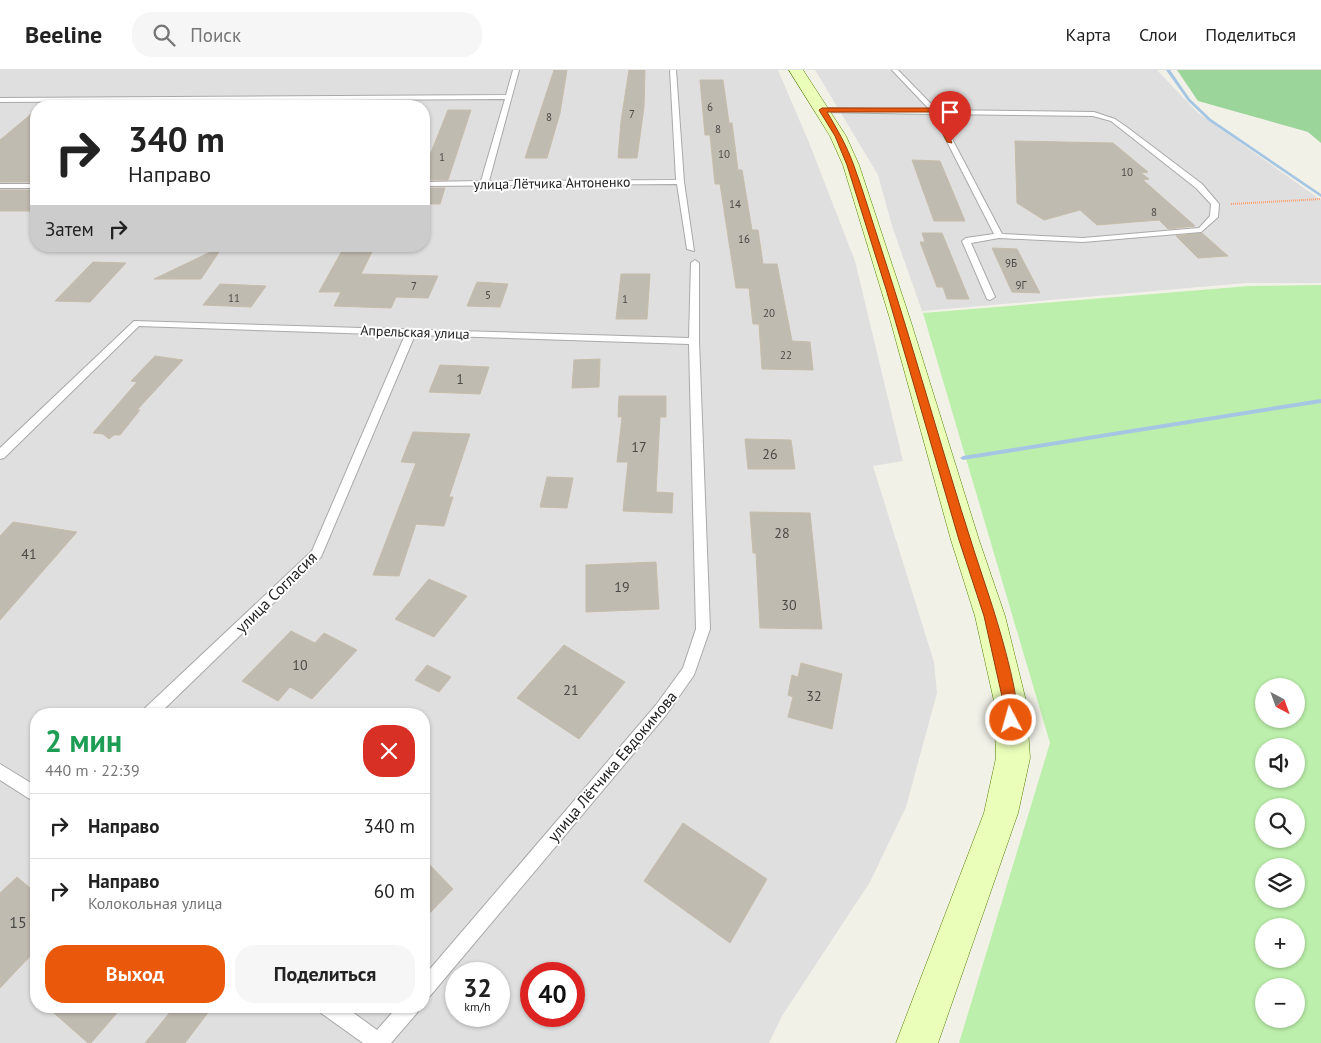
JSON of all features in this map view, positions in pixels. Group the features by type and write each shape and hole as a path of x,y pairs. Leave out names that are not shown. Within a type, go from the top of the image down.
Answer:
{"street":[{"path":"796,70 838,136 848,158 990,616 1010,701 1013,758 1001,813 917,1043"}],"lane":[{"path":"484,184 516,70"},
{"path":"673,70 680,182 691,249"},
{"path":"895,70 934,110 999,236"},
{"path":"0,100 508,97"},
{"path":"822,110 934,110 1094,114 1126,129 1191,180 1216,204 1214,217 1201,230 1083,240 999,236 966,241 990,297"},
{"name":"улица Лётчика Антоненко","path":"430,184 680,182"},
{"path":"0,186 30,186"},
{"name":"улица Лётчика Евдокимова","path":"430,983 661,710 689,671 703,629 694,341 695,263"},
{"name":"Апрельская улица","path":"0,455 137,323 694,341"},
{"name":"улица Согласия","path":"155,708 317,554 411,332"},
{"path":"0,771 30,791"},
{"path":"338,1013 379,1043 404,1013"}],"path":[{"path":"1216,204 1321,199"}],"shaded area":[{"path":"0,70 778,70 810,145 855,261 903,461 873,466 934,662 937,693 906,807 870,882 782,1016 769,1043 0,1043"},
{"path":"815,70 1157,70 1198,113 1321,200 1321,283 1246,283 922,311 892,226 878,175"}],"green space":[{"path":"1177,70 1321,70 1321,143 1308,132 1198,101"},
{"path":"1321,285 1321,1043 959,1043 1050,743 923,313 1249,286"}],"building":[{"path":"554,70 567,70 560,113 547,158 525,158"},
{"path":"629,70 645,70 644,107 637,158 618,158 621,121"},
{"path":"700,80 723,80 729,123 732,123 738,170 742,170 752,230 758,230 763,264 777,264 792,341 810,342 813,370 762,369 759,324 753,324 749,288 736,288 720,184 715,184 710,135 705,135"},
{"path":"448,110 471,110 448,180 430,180 430,155"},
{"path":"30,115 30,182 0,182 0,140"},
{"path":"1015,141 1113,143 1148,172 1141,173 1149,179 1143,180 1195,226 1168,229 1159,220 1097,225 1080,210 1044,220 1017,203"},
{"path":"912,160 940,161 965,221 934,221"},
{"path":"430,188 445,188 440,204 430,204"},
{"path":"0,190 30,190 30,211 0,211"},
{"path":"922,233 942,233 969,299 947,299 943,287 937,287 920,242 925,242"},
{"path":"1202,233 1228,256 1198,258 1176,236"},
{"path":"992,248 1017,249 1040,293 1012,292"},
{"path":"210,252 219,252 201,279 154,279"},
{"path":"341,252 372,252 361,274 438,276 428,298 396,297 391,308 334,306 341,292 319,292"},
{"path":"93,262 126,263 90,302 55,301"},
{"path":"621,274 650,274 647,319 616,319"},
{"path":"477,282 508,284 500,307 467,306"},
{"path":"220,284 266,286 251,307 203,305"},
{"path":"155,356 183,360 137,410 140,410 120,435 114,435 109,439 103,434 93,433 137,382 131,381"},
{"path":"600,359 599,387 572,388 574,360"},
{"path":"440,365 489,367 480,394 429,392"},
{"path":"619,396 666,396 666,417 660,417 656,492 673,493 672,513 623,511 628,462 617,462 622,417 618,417"},
{"path":"413,432 470,434 449,497 453,497 444,526 416,524 399,576 373,575 416,463 401,462"},
{"path":"745,439 791,440 795,469 748,469"},
{"path":"547,477 573,478 567,508 540,507"},
{"path":"750,512 810,513 822,629 760,628 756,553 753,553"},
{"path":"13,522 77,532 0,620 0,536"},
{"path":"656,562 659,609 586,612 586,565"},
{"path":"429,579 467,596 434,637 395,619"},
{"path":"291,631 315,643 324,633 357,650 312,699 290,687 278,701 242,681"},
{"path":"564,645 625,682 579,739 517,698"},
{"path":"801,663 842,674 832,729 788,717 793,697 788,695 792,675 798,677"},
{"path":"427,665 451,677 439,692 415,680"},
{"path":"683,823 767,879 730,943 644,881"},
{"path":"430,865 453,889 430,913"},
{"path":"17,877 30,888 30,956 0,988 0,893"},
{"path":"54,1013 117,1013 91,1043 88,1043"},
{"path":"169,1013 208,1013 185,1043 145,1043"}],"waterway":[{"path":"1168,70 1189,100 1210,120 1321,196"},
{"path":"963,458 1321,401"}],"route":[{"path":"950,142 934,110 822,110 838,136 851,165 869,221 965,540 990,616 1010,701 1011,720"}]}
